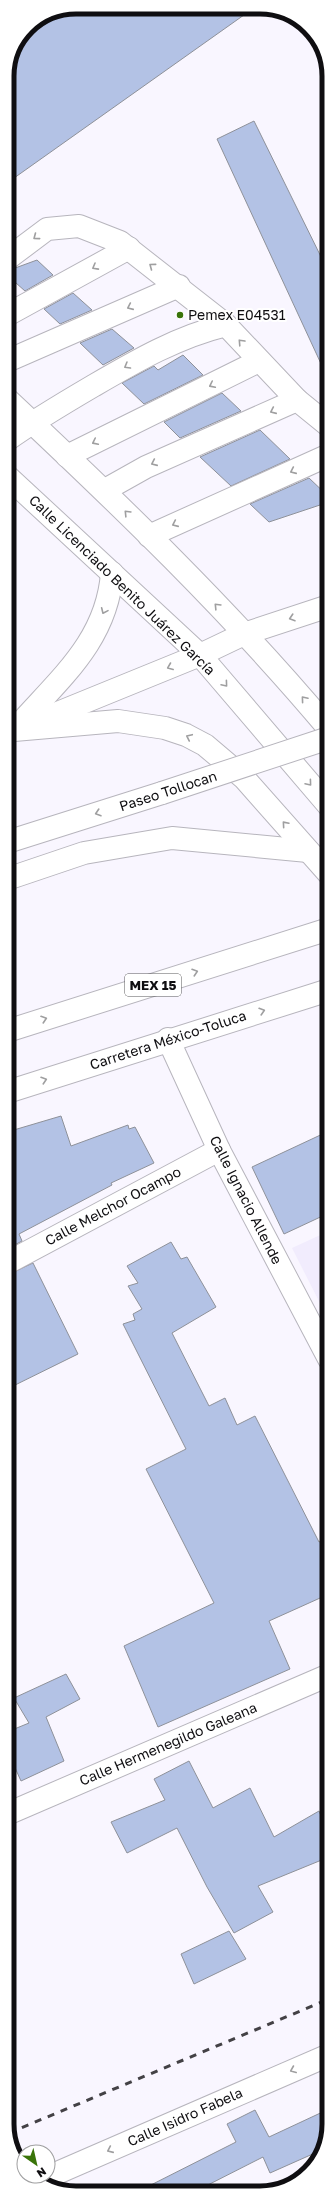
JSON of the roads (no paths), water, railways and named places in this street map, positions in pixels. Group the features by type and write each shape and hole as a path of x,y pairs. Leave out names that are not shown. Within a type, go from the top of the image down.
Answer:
{"main road":[{"path":"14,254 47,229 79,226 120,242 226,325 297,400 322,420"},
{"path":"14,311 129,248"},
{"path":"14,358 178,286"},
{"path":"14,435 32,422 152,351 200,332 226,325"},
{"path":"67,456 259,361"},
{"path":"105,490 146,467 297,400"},
{"path":"14,405 105,490 282,673 322,721"},
{"path":"149,536 322,458"},
{"name":"Calle Licenciado Benito Juárez García","path":"14,482 200,655 322,798"},
{"path":"14,729 63,679 85,648 110,596 112,573"},
{"path":"14,731 200,655 244,634 322,608"},
{"path":"14,732 118,721 165,728 186,735 205,745 231,765 322,866"},
{"name":"Paseo Tollocan","path":"14,840 322,740"},
{"path":"14,877 84,852 172,838 308,851"},
{"name":"MEX 15","path":"14,1029 322,931"},
{"name":"Carretera México-Toluca","path":"14,1090 322,992"},
{"name":"Calle Ignacio Allende","path":"168,1040 219,1150 322,1346"},
{"name":"Calle Melchor Ocampo","path":"14,1259 219,1150"},
{"name":"Calle Hermenegildo Galeana","path":"14,1811 322,1678"},
{"name":"Calle Isidro Fabela","path":"56,2173 322,2058"}],"railway":[{"path":"14,2131 322,2002"}],"place":[{"name":"Pemex E04531","path":"180,315"}]}
